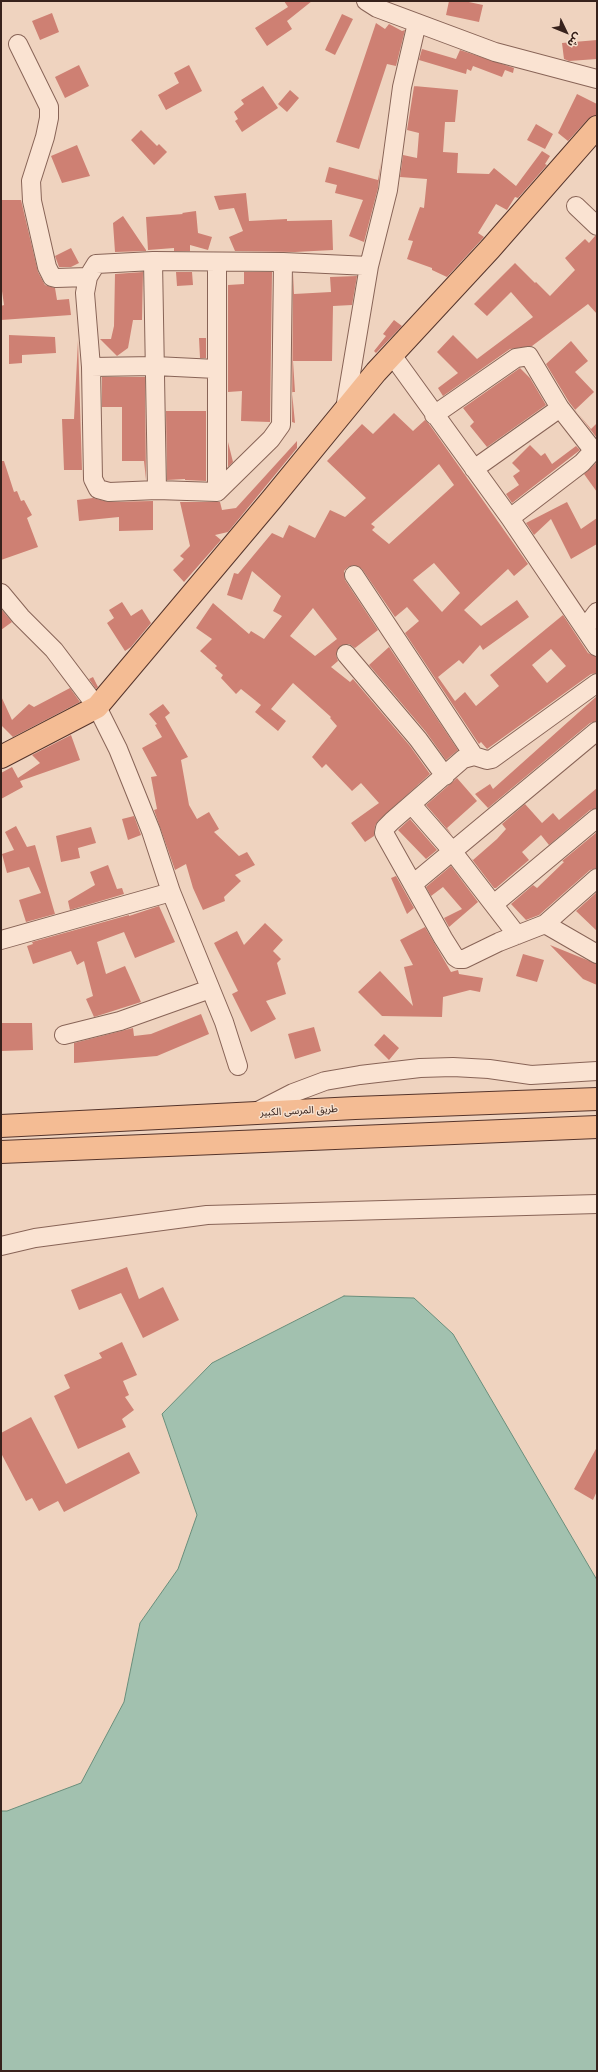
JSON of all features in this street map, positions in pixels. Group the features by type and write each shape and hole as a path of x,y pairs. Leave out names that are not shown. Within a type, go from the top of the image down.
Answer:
{"main road":[{"path":"1,757 73,721 97,707 272,500 345,409 392,355 490,249 597,127"},
{"name":"طريق المرسى الكبير","path":"1,1126 256,1113 597,1099"},
{"path":"1,1152 597,1127"}],"street":[{"path":"366,1 377,8 495,52 597,79"},
{"path":"345,409 369,266 388,190 402,87 417,23"},
{"path":"18,44 49,107 49,118 45,137 31,181 32,201 47,267 52,277 56,278 88,277"},
{"path":"576,206 597,226"},
{"path":"283,262 281,425 271,439 217,492 157,490 108,492 100,490 95,486 93,479 92,367 85,293 88,277 92,268 98,263 153,261 283,262 369,266"},
{"path":"153,261 157,490"},
{"path":"217,262 217,492"},
{"path":"392,355 510,518 597,647"},
{"path":"434,415 516,358 529,356 560,408 589,445 592,452 582,463 510,518"},
{"path":"92,367 155,366 216,370"},
{"path":"474,469 560,408"},
{"path":"354,574 474,756"},
{"path":"1,594 21,617 54,650 97,707 118,750 145,818 171,892 224,1022 238,1066"},
{"path":"584,628 597,612"},
{"path":"346,654 418,739 445,776"},
{"path":"597,683 492,759 486,760 474,756 463,759 392,821 385,828 384,833 450,949 458,959 464,959 545,924 597,878"},
{"path":"413,884 597,730"},
{"path":"412,805 453,852 517,935"},
{"path":"494,904 597,818"},
{"path":"1,940 171,892"},
{"path":"545,924 597,954"},
{"path":"64,1035 120,1021 210,989"},
{"path":"256,1113 293,1093 325,1081 360,1075 420,1068 453,1067 489,1069 531,1075 597,1071"},
{"path":"1,1246 36,1238 207,1215 597,1204"}],"shaded area":[{"path":"344,1296 414,1298 453,1334 597,1580 597,2071 1,2071 1,1811 7,1811 81,1783 124,1702 140,1623 178,1569 197,1515 162,1414 212,1363"}],"building":[{"path":"284,1 312,1 287,21 292,29 267,46 255,28 288,7"},
{"path":"449,1 464,1 483,5 479,22 446,15"},
{"path":"52,13 59,32 40,40 32,21"},
{"path":"342,14 353,19 335,55 325,50"},
{"path":"376,23 385,29 389,24 402,31 405,30 396,66 387,64 359,149 336,142"},
{"path":"597,40 597,59 569,61 564,59 562,43"},
{"path":"422,49 456,59 460,50 514,68 513,73 505,70 502,77 473,66 471,71 467,69 466,74 419,60"},
{"path":"79,65 89,86 65,98 55,77"},
{"path":"189,65 202,91 166,110 158,95 179,83 174,73"},
{"path":"263,86 278,108 242,132 235,121 238,119 234,112 244,104 241,100"},
{"path":"414,86 458,90 455,122 445,122 443,152 458,153 457,173 489,174 494,168 516,186 542,151 550,156 545,164 547,165 518,198 515,197 507,210 496,204 478,233 484,237 447,277 432,270 432,268 407,259 413,241 408,240 420,207 424,208 427,179 400,177 403,155 417,158 419,133 407,130"},
{"path":"290,90 299,98 287,112 278,104"},
{"path":"577,94 597,104 597,115 588,119 568,141 558,133"},
{"path":"536,124 553,134 545,149 527,140"},
{"path":"141,130 157,146 159,144 167,152 154,165 131,140"},
{"path":"77,145 90,176 62,183 51,156"},
{"path":"381,162 378,188 364,242 349,236 363,200 335,193 337,185 325,182 329,167 378,180"},
{"path":"246,193 249,221 287,219 287,221 332,220 333,250 295,252 235,251 229,237 243,231 234,208 219,210 214,196"},
{"path":"1,200 21,200 38,272 45,285 55,288 57,300 69,299 71,315 1,320 1,306 4,305 1,284"},
{"path":"196,211 198,233 212,237 208,250 190,245 190,251 174,251 174,248 148,250 146,217 183,214 182,213"},
{"path":"123,216 146,251 115,252 113,223"},
{"path":"595,236 597,236 597,314 588,304 532,346 510,349 443,396 438,388 458,373 437,352 453,335 477,359 533,317 511,292 487,316 474,304 515,263 550,296 575,270 565,258 585,239 589,243"},
{"path":"71,248 79,263 71,267 59,267 55,256"},
{"path":"143,272 142,320 133,320 128,348 117,356 100,339 111,339 114,326 115,274"},
{"path":"176,272 192,272 193,285 177,286"},
{"path":"244,272 272,272 270,422 241,421 242,391 228,392 228,285 244,284"},
{"path":"293,273 294,294 331,292 330,277 357,276 352,305 333,306 332,361 293,361 295,392 292,392"},
{"path":"394,320 402,326 376,353 374,351 386,336 383,334"},
{"path":"9,335 55,337 56,353 22,355 22,363 9,364"},
{"path":"199,338 206,338 206,358 200,358"},
{"path":"78,340 82,470 64,470 62,419 74,419"},
{"path":"571,341 588,361 575,372 594,392 575,410 546,364"},
{"path":"520,368 530,378 546,405 487,447 470,426 474,422 463,408"},
{"path":"102,377 145,377 146,480 144,461 122,461 122,407 102,407"},
{"path":"292,394 295,423 292,422"},
{"path":"166,411 206,411 206,481 185,479 167,480"},
{"path":"394,413 413,431 425,420 528,564 514,576 508,569 464,610 481,626 517,600 529,617 483,650 480,645 463,664 459,660 438,677 455,701 465,692 476,706 499,686 490,675 563,615 588,653 597,657 597,673 591,674 487,749 481,742 479,744 405,633 419,621 407,607 395,617 362,569 354,565 348,567 344,571 345,580 378,630 355,648 349,644 340,646 336,655 338,661 331,667 350,682 353,679 410,746 430,774 378,821 375,826 374,836 365,842 351,823 379,803 361,783 352,791 326,764 322,768 312,757 337,726 330,718 331,717 293,683 271,709 286,721 278,731 255,712 261,705 241,689 236,694 221,678 223,675 215,668 217,666 200,651 212,639 196,628 213,603 249,634 251,631 264,639 282,616 273,611 281,596 252,571 242,600 227,595 234,573 238,574 272,533 283,538 289,525 315,538 330,510 345,517 366,498 327,461 362,424 373,434","holes":["439,464 454,485 389,544 372,530 375,527 371,524","434,563 460,593 442,612 413,580","313,608 337,639 315,656 290,636","551,649 566,666 547,683 532,665"]},
{"path":"578,413 591,429 597,423 597,438"},
{"path":"297,441 297,448 228,532 215,535 221,540 184,582 173,570 184,559 180,556 190,546 180,502 220,502 222,510 236,508"},
{"path":"228,442 233,462 228,467"},
{"path":"530,445 541,456 545,453 552,464 576,446 580,450 512,503 506,494 519,485 513,476 520,471 512,463"},
{"path":"1,461 4,461 14,492 17,491 21,501 24,500 32,515 27,518 38,547 1,560"},
{"path":"597,462 597,492 584,474"},
{"path":"93,498 109,502 153,501 153,530 119,531 119,517 79,521 77,500"},
{"path":"567,502 581,529 597,518 597,544 571,559 551,519 534,535 526,523"},
{"path":"122,602 131,616 142,609 151,623 131,647 125,651 107,623 114,618 109,610"},
{"path":"1,609 12,622 1,630"},
{"path":"389,647 458,750 446,760 426,732 369,665"},
{"path":"93,677 98,687 96,689 89,679"},
{"path":"70,688 80,702 13,737 1,725 1,696 12,720 29,704 34,707"},
{"path":"597,696 597,721 590,723 488,808 475,794 490,784 493,789"},
{"path":"163,704 170,713 165,717 188,757 181,760 189,805 197,819 209,812 219,829 214,832 239,856 247,852 255,865 235,875 241,881 224,897 225,901 203,910 193,888 186,864 175,870 154,810 157,809 151,777 157,776 142,748 162,737 155,725 157,724 149,714"},
{"path":"71,735 80,760 20,781 23,787 1,799 1,773 12,767 18,778 40,763 32,755"},
{"path":"457,778 477,801 447,828 452,835 426,805"},
{"path":"597,788 597,808 590,810 549,845 541,835 522,852 529,860 496,888 494,888 471,858 473,860 497,839 506,829 502,824 525,804 542,823 553,813 559,820"},
{"path":"134,816 141,835 128,840 122,819"},
{"path":"410,819 437,850 426,859 398,830"},
{"path":"16,826 27,847 35,845 55,914 26,922 19,900 41,893 29,867 7,873 2,854 14,850 5,832"},
{"path":"91,827 96,843 78,848 80,858 61,862 56,836"},
{"path":"597,832 597,868 590,870 539,915 526,920 511,904 533,885 537,888 564,862 562,861"},
{"path":"108,865 117,889 122,888 124,894 70,910 68,901 95,885 90,872"},
{"path":"451,866 478,902 449,927 444,918 462,909 443,887 431,896 426,887"},
{"path":"396,876 414,908 407,914 391,878"},
{"path":"597,892 597,931 576,911"},
{"path":"159,906 175,942 135,958 124,932 97,942 106,974 125,966 141,1002 94,1017 86,999 93,996 84,961 77,965 71,951 33,964 27,946 33,944 32,942 129,916"},
{"path":"265,923 283,940 273,951 281,959 277,963 286,994 266,1001 276,1019 251,1032 232,994 238,991 214,943 237,931 244,945"},
{"path":"425,927 451,972 458,970 459,974 483,978 480,992 470,990 443,997 442,1017 382,1016 358,992 380,971 413,1006 404,967 413,965 400,940"},
{"path":"550,945 597,964 597,985 583,979"},
{"path":"523,954 544,960 537,982 516,976"},
{"path":"201,1014 209,1034 157,1056 74,1063 74,1043 133,1028 134,1036 151,1034"},
{"path":"1,1023 32,1023 33,1050 1,1051"},
{"path":"314,1027 321,1051 295,1059 288,1034"},
{"path":"384,1034 399,1048 389,1060 374,1045"},
{"path":"127,1267 139,1299 163,1287 179,1320 143,1338 121,1293 79,1310 71,1290"},
{"path":"122,1342 137,1375 123,1381 129,1395 125,1397 134,1410 122,1419 126,1427 78,1449 54,1396 70,1388 64,1375 102,1358 99,1353"},
{"path":"31,1417 66,1484 129,1452 140,1473 64,1512 58,1501 39,1511 32,1498 26,1501 1,1453 1,1433"},
{"path":"597,1447 597,1491 593,1500 574,1489"}]}
